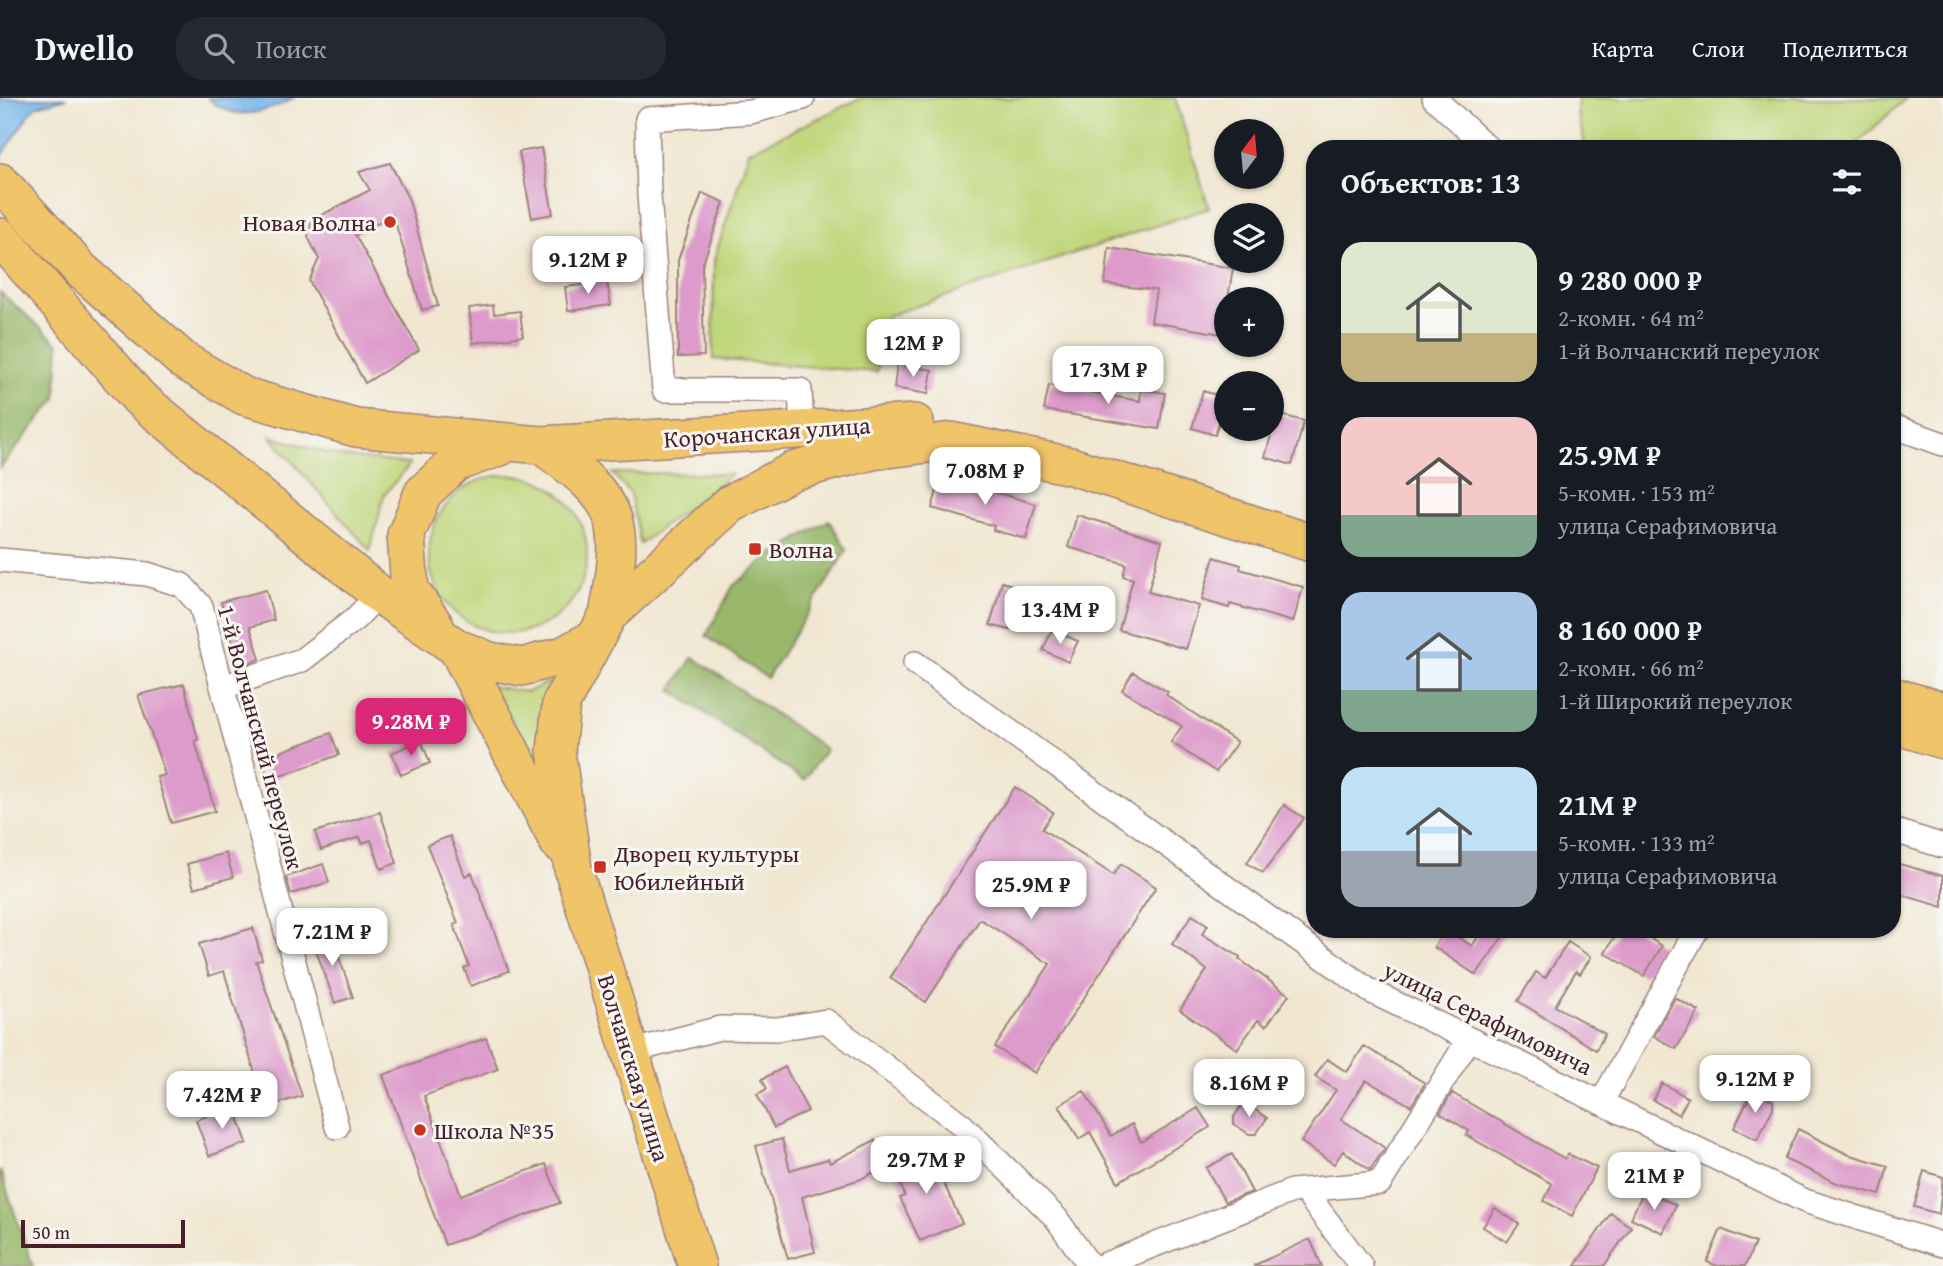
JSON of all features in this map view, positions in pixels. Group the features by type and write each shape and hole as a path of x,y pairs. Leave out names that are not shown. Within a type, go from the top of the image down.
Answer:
{"main road":[{"path":"0,182 81,270 184,362 244,396 356,428 526,444 603,494 615,523 618,561 601,627 561,703 556,751 573,869"},
{"path":"0,237 54,296 139,398 379,594 450,642 490,661 522,667 564,655 601,627 730,503 782,477 872,451 952,442 1071,466 1306,541"},
{"name":"Корочанская улица","path":"526,444 955,420 1069,442 1306,516"},
{"path":"379,594 423,494 455,463 526,444"},
{"path":"405,535 410,590 450,642 573,869"},
{"path":"1901,698 1943,710"},
{"path":"1901,727 1943,740"},
{"name":"Волчанская улица","path":"573,869 697,1266"}],"street":[{"path":"802,430 800,390 664,390 649,195 647,119 751,112 803,98"},
{"path":"1434,98 1479,140"},
{"path":"1901,429 1943,444"},
{"name":"1-й Волчанский переулок","path":"0,559 147,574 183,585 201,606 337,1127"},
{"path":"223,687 302,660 355,619 379,594"},
{"name":"улица Серафимовича","path":"915,663 1370,991 1805,1201 1943,1245"},
{"path":"1901,833 1943,846"},
{"path":"1601,1103 1692,938"},
{"path":"629,1052 720,1028 778,1029 826,1021 962,1125 1056,1218 1090,1266"},
{"path":"1101,1266 1292,1191 1380,1182 1469,1039"},
{"path":"1304,1190 1361,1266"}],"green space":[{"path":"861,98 1175,98 1209,208 887,316 877,372 713,359 714,260 749,151"},
{"path":"1578,98 1906,98 1861,140 1584,140 1577,113"},
{"path":"0,292 59,344 56,399 0,468"},
{"path":"270,436 338,456 410,464 384,495 370,551"},
{"path":"612,473 732,474 640,544 630,493"},
{"path":"508,475 538,481 564,498 581,524 587,554 581,584 564,610 538,627 508,633 478,627 452,610 435,584 429,554 435,524 452,498 478,481"},
{"path":"829,520 847,550 767,678 706,636 733,586 774,553"},
{"path":"693,657 826,749 804,780 671,690"},
{"path":"551,681 540,717 536,761 491,686 527,692"},
{"path":"0,1170 33,1266 0,1266"}],"water":[{"path":"0,98 67,98 37,106 0,159"},
{"path":"208,98 294,98 262,111 239,113 228,111"}],"building":[{"path":"541,148 553,214 532,218 519,152"},
{"path":"390,163 409,200 438,306 422,310 393,215 355,235 419,350 365,383 309,281 319,259 308,237 312,220 370,190 359,172"},
{"path":"702,193 724,202 702,266 704,356 678,357 678,260"},
{"path":"1109,248 1214,265 1214,273 1232,273 1230,287 1214,287 1214,333 1151,322 1156,290 1105,284"},
{"path":"607,282 611,305 568,311 565,287"},
{"path":"493,305 494,314 520,311 523,336 473,343 469,308"},
{"path":"897,364 932,370 928,394 894,388"},
{"path":"1049,385 1140,401 1141,389 1165,393 1159,429 1044,410"},
{"path":"1203,391 1214,394 1214,435 1192,428"},
{"path":"1284,416 1304,421 1292,465 1265,457 1269,441 1284,441"},
{"path":"941,477 1036,504 1026,539 993,530 994,526 932,508"},
{"path":"1077,515 1162,541 1148,592 1199,606 1186,649 1119,630 1133,579 1123,576 1126,564 1068,547"},
{"path":"1214,557 1241,565 1240,569 1303,587 1293,622 1230,604 1229,608 1202,600"},
{"path":"1002,582 1022,588 1010,630 990,625"},
{"path":"266,590 274,620 250,627 260,659 240,667 221,602"},
{"path":"1052,630 1078,641 1068,662 1043,650"},
{"path":"1133,672 1168,692 1166,695 1237,742 1216,772 1171,742 1182,726 1122,690"},
{"path":"184,684 198,739 195,741 215,811 171,823 157,777 165,775 138,695"},
{"path":"331,733 339,755 269,780 261,759"},
{"path":"421,740 430,763 401,775 392,753"},
{"path":"1015,787 1053,812 1042,829 1113,875 1121,864 1156,887 1035,1073 995,1047 1050,964 980,919 926,1002 890,978"},
{"path":"1284,805 1304,818 1263,873 1247,863"},
{"path":"380,812 397,863 381,869 371,840 362,843 360,837 321,850 315,832"},
{"path":"450,836 465,876 472,873 509,971 471,986 464,968 469,966 454,925 458,923 427,845"},
{"path":"226,853 233,877 194,888 187,864"},
{"path":"323,864 329,882 291,894 286,877"},
{"path":"1901,864 1943,876 1943,907 1901,895"},
{"path":"1192,915 1208,925 1202,934 1240,957 1239,959 1289,995 1266,1026 1258,1020 1237,1049 1180,1010 1207,970 1172,944"},
{"path":"253,928 262,960 256,961 302,1096 256,1110 251,1093 260,1090 224,971 209,976 199,944"},
{"path":"330,932 353,997 335,1003 312,939"},
{"path":"1440,938 1460,938 1472,946 1477,938 1502,938 1476,975 1434,947"},
{"path":"1614,938 1649,938 1662,946 1644,976 1605,953"},
{"path":"1568,942 1591,957 1580,974 1576,971 1555,1006 1605,1034 1596,1050 1518,1001 1536,972 1545,978"},
{"path":"1675,998 1699,1011 1676,1049 1654,1036"},
{"name":"Школа №35","path":"486,1038 498,1069 424,1096 461,1195 546,1164 560,1203 445,1245 383,1075"},
{"path":"1364,1046 1425,1083 1411,1106 1366,1080 1341,1119 1385,1148 1370,1170 1343,1151 1334,1164 1301,1142 1336,1090 1315,1077 1327,1059 1347,1072"},
{"path":"785,1067 808,1111 774,1128 757,1094 767,1089 762,1079"},
{"path":"1662,1083 1688,1098 1679,1115 1653,1100"},
{"path":"1084,1091 1111,1136 1132,1124 1141,1142 1198,1108 1210,1127 1118,1182 1090,1132 1079,1139 1059,1105"},
{"path":"1752,1091 1773,1101 1773,1108 1757,1140 1734,1128"},
{"path":"1452,1093 1565,1159 1568,1154 1597,1168 1572,1216 1544,1201 1552,1184 1466,1135 1469,1131 1440,1113"},
{"path":"1244,1102 1267,1118 1256,1134 1249,1134 1234,1124 1234,1117"},
{"path":"234,1106 247,1143 209,1156 196,1120"},
{"path":"1798,1129 1847,1154 1888,1166 1880,1195 1837,1183 1784,1159"},
{"path":"782,1139 790,1170 828,1159 830,1163 875,1140 888,1165 861,1179 802,1197 815,1252 788,1259 756,1146"},
{"path":"928,1149 962,1223 920,1241 900,1198 905,1196 892,1163"},
{"path":"1232,1154 1252,1192 1225,1202 1206,1168"},
{"path":"1924,1171 1943,1177 1939,1214 1914,1207"},
{"path":"1644,1190 1676,1205 1663,1233 1631,1218"},
{"path":"1495,1208 1519,1224 1507,1242 1483,1227"},
{"path":"1611,1213 1631,1227 1604,1266 1575,1266"},
{"path":"1721,1229 1755,1243 1745,1266 1717,1266 1707,1262"},
{"path":"1310,1239 1322,1266 1253,1266"}],"place":[{"name":"Новая Волна","path":"390,222"},
{"name":"Волна","path":"755,549"},
{"name":"Дворец культуры Юбилейный","path":"600,867"},
{"name":"Школа №35","path":"420,1130"}]}
